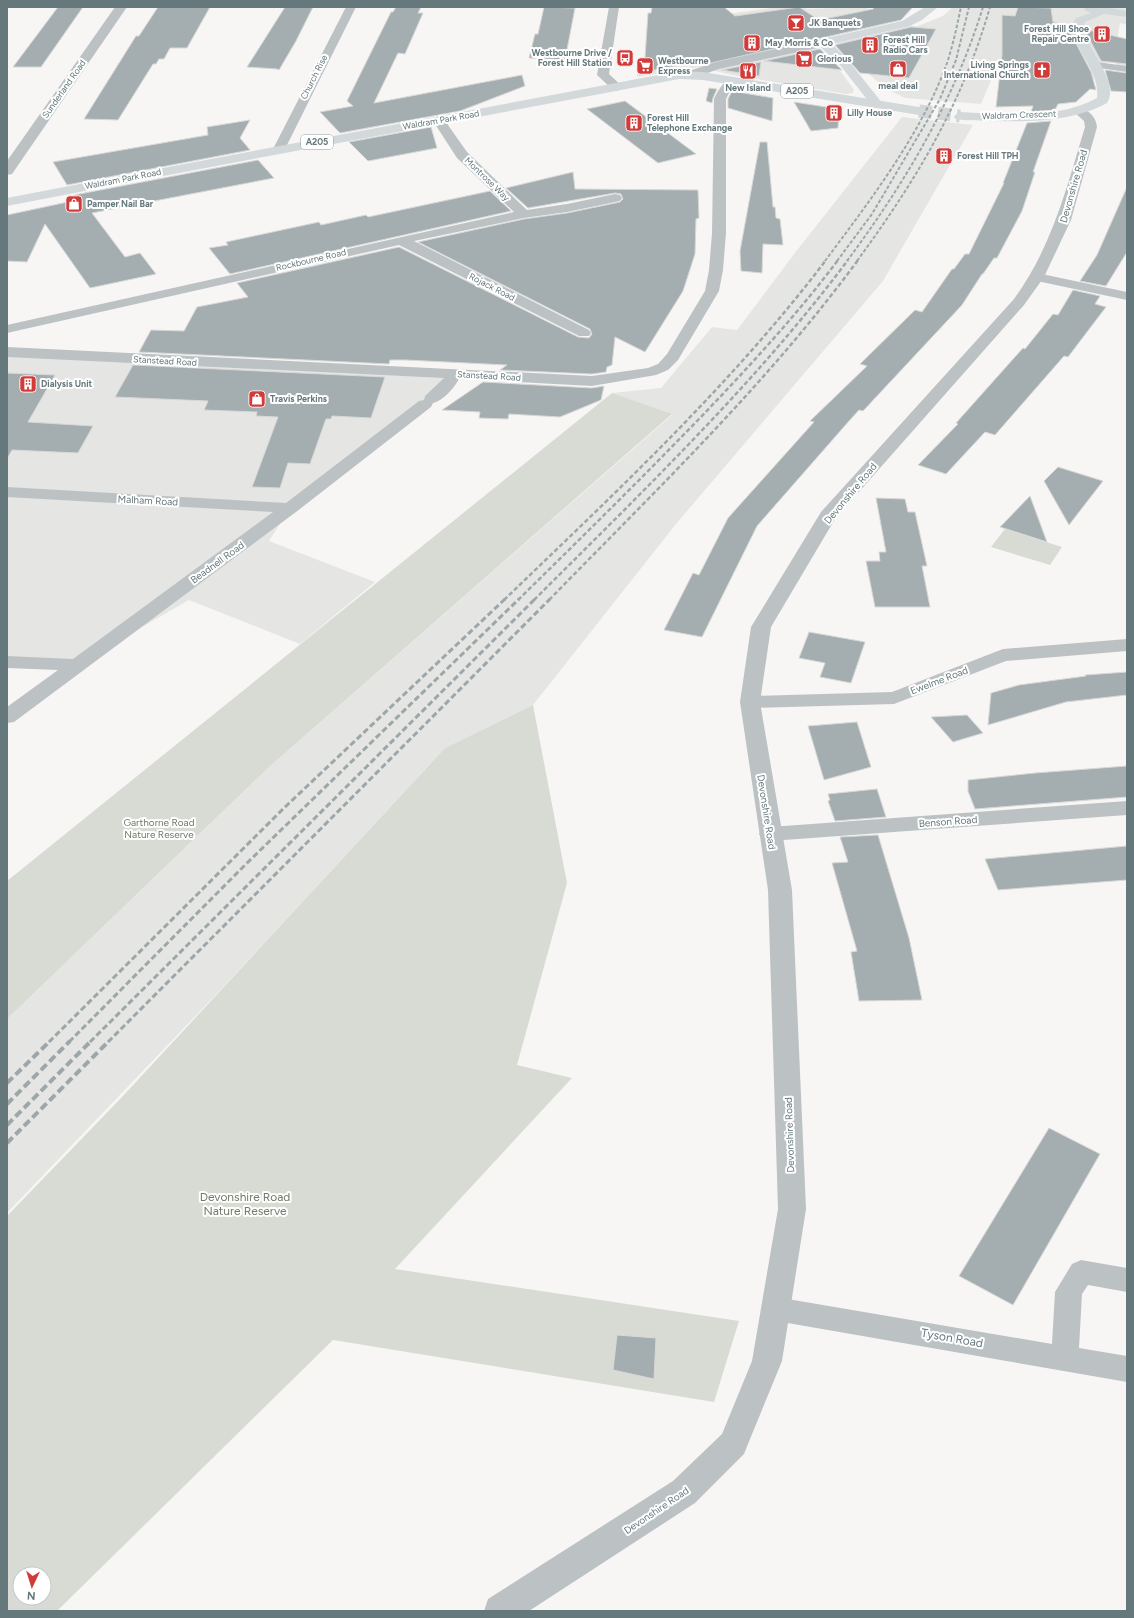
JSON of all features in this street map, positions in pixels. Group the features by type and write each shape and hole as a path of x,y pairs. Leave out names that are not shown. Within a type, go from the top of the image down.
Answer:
{"main road":[{"path":"822,43 906,24 918,18 932,7"},
{"path":"1079,111 1096,105 1103,100 1104,89 1096,65 1082,49 1077,37 1076,29 1079,12 1092,17 1104,9 1127,14"},
{"path":"822,43 830,47 877,104"},
{"name":"Waldram Park Road","path":"7,202 280,149 439,121 679,75 693,74 877,104"},
{"name":"A205","path":"877,104 919,111"},
{"name":"Waldram Crescent","path":"960,116 1022,116 1079,111"}],"street":[{"name":"Sunderland Road","path":"7,171 121,7"},
{"name":"Church Rise","path":"280,149 303,99 351,7"},
{"path":"614,7 604,75 617,87"},
{"path":"693,74 716,66 822,43"},
{"path":"1096,65 1127,69"},
{"name":"Stanstead Road","path":"7,352 592,381 651,372 663,367 673,357 712,291 716,270 719,233 720,99 724,89 734,81"},
{"name":"Devonshire Road","path":"500,1611 684,1492 733,1444 767,1361 792,1209 780,890 750,702 761,627 827,516 1019,302 1037,277 1064,220 1090,127 1090,120 1079,111"},
{"name":"Montrose Way","path":"439,121 462,155 524,214"},
{"name":"Rockbourne Road","path":"7,330 400,240 524,214 567,208 615,198"},
{"name":"Rojack Road","path":"400,240 584,333"},
{"path":"1037,277 1127,296"},
{"name":"Beadnell Road","path":"7,717 290,508 428,402 448,385 454,375"},
{"name":"Malham Road","path":"7,492 290,508"},
{"name":"Ewelme Road","path":"750,702 894,698 1003,656 1127,645"},
{"path":"7,662 76,665"},
{"name":"Benson Road","path":"770,834 1127,808"},
{"path":"1065,1357 1069,1292 1081,1272 1127,1280"},
{"name":"Tyson Road","path":"776,1308 1065,1357 1127,1369"}],"shaded area":[{"path":"779,7 805,7 807,9 864,7 892,20 877,26 808,41 832,59 854,90 853,93 846,94 732,75 699,67 637,77 638,58 688,51 705,17"},
{"path":"953,7 1127,7 1127,25 1120,23 1117,40 1127,46 1127,71 1110,60 1094,79 995,71 981,104 905,98 883,87 836,43 911,26 918,26 943,16"},
{"path":"902,117 973,125 883,281 676,524 533,705 445,748 227,983 7,1213 7,1019 268,768 672,415 612,393 661,388 712,327 737,330 798,249"},
{"path":"7,352 454,375 451,381 290,508 269,541 375,582 300,644 189,600 76,665 7,662"}],"green space":[{"name":"Garthorne Road Nature Reserve","path":"612,393 672,414 268,768 7,1019 7,881"},
{"path":"1005,529 1062,547 1050,565 991,547"},
{"name":"Devonshire Road Nature Reserve","path":"533,705 567,883 517,1065 572,1078 395,1269 739,1321 714,1402 333,1340 57,1611 7,1611 7,1216 122,1097 445,748"}],"building":[{"path":"58,7 83,7 41,67 13,67"},
{"path":"158,7 210,7 187,48 170,48 164,59 159,59 156,64 153,64 118,120 84,119 136,36 139,36"},
{"path":"285,7 313,7 279,70 247,67"},
{"path":"396,7 421,7 418,13 423,13 405,54 398,53 374,103 522,75 525,86 460,111 340,133 320,112 353,106 347,101 391,12 393,12"},
{"path":"544,7 575,8 565,60 529,58 535,34 538,34"},
{"path":"652,7 724,7 735,16 799,7 819,20 873,9 875,7 913,7 901,20 702,65 702,61 644,72 648,13 651,13"},
{"path":"1018,7 1051,8 1053,22 1070,26 1069,30 1091,72 1096,90 1090,89 1076,102 1058,104 1055,110 1031,112 1033,106 996,107 1002,55 1002,15 1015,16"},
{"path":"911,27 936,29 909,78 860,73 835,45"},
{"path":"1084,29 1127,39 1127,64 1101,61"},
{"path":"820,49 842,70 764,61"},
{"path":"761,62 759,76 722,70"},
{"path":"1105,70 1127,73 1127,92 1111,91"},
{"path":"709,88 717,89 712,103 706,101"},
{"path":"732,91 773,98 772,121 728,108 728,99"},
{"path":"625,101 696,154 658,163 587,109"},
{"path":"794,102 839,109 838,128 811,131"},
{"path":"250,120 240,138 250,150 67,185 53,162 208,135 207,127"},
{"path":"1051,121 1033,172 1035,172 1022,211 997,258 994,258 982,274 962,305 863,411 859,410 757,526 702,637 664,630 693,573 699,575 728,518 814,422 810,421 867,366 860,364 915,310 922,312 952,269 954,269 965,254 969,254 1004,183 1027,123"},
{"path":"431,127 437,148 368,161 349,142"},
{"path":"760,142 767,142 773,207 775,207 776,218 780,219 783,245 763,244 762,273 741,271 740,251"},
{"path":"258,160 274,178 92,213 125,257 140,253 156,274 90,288 45,224 27,262 7,261 7,215 77,200 74,195"},
{"path":"573,172 575,189 698,190 699,218 696,219 695,254 683,291 645,352 615,337 612,365 607,367 606,372 592,374 500,370 507,365 406,360 390,360 389,364 139,352 151,330 184,331 197,307 248,297 237,283 399,247 578,337 589,338 592,334 590,329 418,242 524,219 567,213 620,202 623,199 621,194 615,193 528,208 506,188"},
{"path":"1127,187 1127,252 1106,286 1080,281 1097,255"},
{"path":"490,191 511,211 230,274 209,248 228,245 226,242 319,222 321,225 366,215 368,217"},
{"path":"1073,290 1100,296 1095,304 1106,307 1068,357 1064,356 995,435 985,432 946,474 918,465 958,424 956,423 1023,348 1025,349 1053,314 1058,315"},
{"path":"133,365 385,377 371,418 332,416 331,419 326,419 310,464 288,463 280,488 252,487 278,417 256,416 257,412 204,410 208,401 115,397"},
{"path":"7,373 55,375 28,422 93,426 78,453 12,450 7,459"},
{"path":"483,382 592,388 604,386 601,400 560,417 509,414 508,419 479,418 480,412 442,410"},
{"path":"1058,467 1103,481 1069,525 1044,481"},
{"path":"1030,496 1047,542 1000,527"},
{"path":"876,498 905,499 908,512 915,512 927,566 922,566 930,607 875,607 866,561 880,561 879,552 886,552"},
{"path":"809,632 865,642 851,683 820,677 825,663 799,658"},
{"path":"1127,672 1127,695 1066,702 988,725 991,693 1019,685 1086,676 1085,675"},
{"path":"967,715 983,733 953,742 931,717"},
{"path":"857,722 871,767 824,780 808,726"},
{"path":"1127,766 1127,797 975,809 968,791 968,780"},
{"path":"877,789 886,817 835,821 828,801 830,800 828,794"},
{"path":"878,835 909,938 922,1000 859,1001 851,952 857,951 832,863 848,862 840,837"},
{"path":"1127,846 1127,880 998,890 985,859"},
{"path":"1049,1128 1100,1154 1013,1305 959,1276"},
{"path":"617,1335 656,1338 654,1379 613,1370"}],"tunnel":[{"path":"919,111 960,116"}],"railway":[{"path":"825,261 893,166 924,115 947,63 961,7"},
{"path":"837,261 872,214 940,99 956,60 969,7"},
{"path":"847,261 889,202 926,140 958,75 983,7"},
{"path":"857,261 879,231 936,140 966,76 990,7"},
{"path":"504,600 630,478 712,394 790,306 826,260"},
{"path":"518,600 654,465 735,381 771,342 838,260"},
{"path":"535,599 657,477 737,393 812,306 848,260"},
{"path":"549,600 710,435 786,350 823,306 858,260"},
{"path":"49,1042 284,808 505,599"},
{"path":"69,1042 246,864 519,599"},
{"path":"90,1042 535,599"},
{"path":"108,1042 550,599"},
{"path":"7,1083 50,1041"},
{"path":"7,1104 69,1042"},
{"path":"7,1125 90,1042"},
{"path":"7,1143 108,1042"}],"place":[{"name":"JK Banquets","path":"796,23"},
{"name":"Forest Hill Shoe Repair Centre","path":"1102,34"},
{"name":"May Morris & Co","path":"752,43"},
{"name":"Forest Hill Radio Cars","path":"870,45"},
{"name":"Westbourne Drive / Forest Hill Station","path":"625,58"},
{"name":"Glorious","path":"804,59"},
{"name":"Westbourne Express","path":"645,66"},
{"name":"meal deal","path":"898,69"},
{"name":"Living Springs International Church","path":"1042,70"},
{"name":"New Island","path":"748,71"},
{"name":"Lilly House","path":"834,113"},
{"name":"Forest Hill Telephone Exchange","path":"634,123"},
{"name":"Forest Hill TPH","path":"944,156"},
{"name":"Pamper Nail Bar","path":"74,204"},
{"name":"Dialysis Unit","path":"28,384"},
{"name":"Travis Perkins","path":"257,399"}]}
